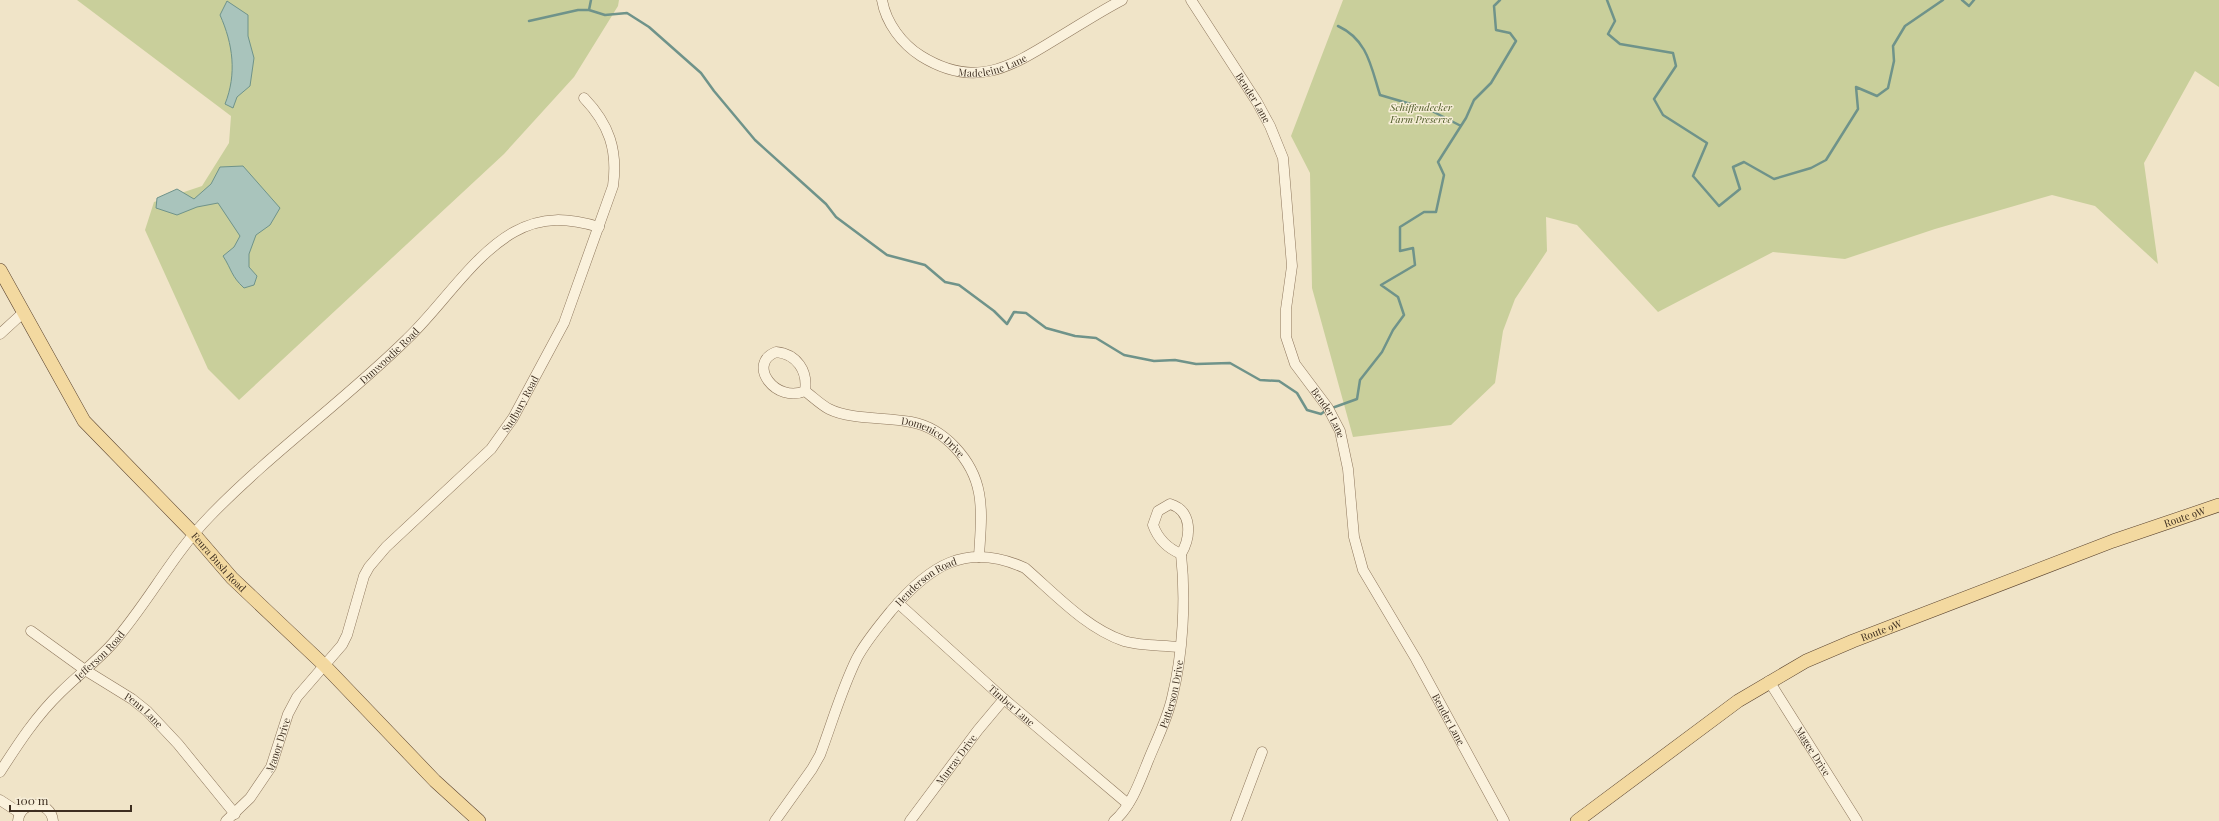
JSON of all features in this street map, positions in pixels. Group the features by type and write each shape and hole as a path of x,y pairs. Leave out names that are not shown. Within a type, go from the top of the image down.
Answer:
{"main road":[{"name":"Feura Bush Road","path":"0,270 84,421 194,534 232,578 324,665 434,781 479,821"},
{"name":"Route 9W","path":"1577,821 1724,710 1769,681 1806,661 1853,640 2113,541 2219,505"}],"street":[{"name":"Madeleine Lane","path":"882,0 899,37 913,51 945,68 972,73 991,72 1012,66 1122,0"},
{"name":"Bender Lane","path":"1191,0 1257,102 1280,148 1285,166 1292,256 1285,325 1288,346 1295,364 1328,408 1340,431 1348,469 1354,537 1363,570 1430,685 1459,741 1470,756 1504,821"},
{"name":"Sudbury Road","path":"324,665 342,645 347,635 364,576 374,560 491,449 513,418 564,323 613,186 614,155 605,123 584,98"},
{"name":"Dunwoodie Road","path":"194,534 229,497 407,339 463,277 493,248 513,233 531,224 558,219 573,220 599,227"},
{"path":"0,334 24,312"},
{"path":"776,352 784,353 796,361 805,375 805,391 798,394 790,394 783,392 770,384 764,370 765,362 769,355 776,352"},
{"name":"Domenico Drive","path":"805,391 830,409 854,415 912,422 934,430 952,444 969,467 979,492 979,557"},
{"name":"Patterson Drive","path":"1114,821 1128,804 1142,776 1172,700 1179,665 1184,579 1181,554 1186,541 1188,523 1182,510 1170,504 1158,511 1153,525 1162,541 1170,549 1181,554"},
{"name":"Jefferson Road","path":"0,772 25,732 60,692 114,641 185,543 194,534"},
{"name":"Henderson Road","path":"775,821 812,769 820,755 857,658 875,630 921,579 942,564 979,557 1002,559 1025,568 1096,627 1111,636 1125,642 1179,647"},
{"name":"Timber Lane","path":"898,603 1004,699 1128,804"},
{"name":"Penn Lane","path":"31,631 85,670 132,699 162,725 235,814"},
{"name":"Manor Drive","path":"226,821 235,814 259,786 271,767 291,707 305,685 324,665"},
{"name":"Magee Drive","path":"1769,681 1857,821"},
{"name":"Murray Drive","path":"910,821 978,730 1004,699"},
{"path":"1236,821 1262,752"},
{"path":"0,800 19,817 30,805 42,805 51,813 54,821"}],"green space":[{"path":"77,0 619,0 618,6 574,77 504,154 239,400 208,369 145,230 154,202 202,186 229,143 231,116"},
{"name":"Schiffendecker Farm Preserve","path":"1343,0 2219,0 2219,87 2195,71 2144,163 2158,264 2095,206 2052,195 1935,229 1845,259 1773,252 1658,312 1577,225 1546,217 1547,251 1515,299 1503,331 1495,383 1451,425 1353,437 1312,288 1310,173 1291,136"}],"water":[{"path":"227,1 248,15 248,36 254,58 250,86 237,97 233,108 225,104 231,82 232,59 228,37 220,15"},
{"path":"243,166 280,208 270,225 256,235 249,254 249,267 257,276 254,285 244,288 234,276 223,256 234,247 240,236 218,203 197,207 177,215 156,208 157,198 177,189 194,199 211,184 220,167"}],"waterway":[{"path":"591,0 589,10 605,15 627,13 649,27 701,73 755,140 826,204 836,217 887,255 925,265 945,282 959,285 994,311 1007,324 1014,312 1026,313 1046,328 1075,336 1096,338 1124,355 1154,361 1175,360 1196,364 1230,363 1260,380 1279,381 1297,393 1307,410 1321,414 1325,411"},
{"path":"1332,408 1357,399 1360,380 1382,352 1393,330 1404,315 1398,297 1381,285 1415,265 1413,248 1400,251 1400,227 1424,212 1436,212 1444,175 1438,162 1466,118 1474,100 1491,83 1516,41 1510,33 1496,30 1494,6 1500,0"},
{"path":"1607,0 1615,21 1608,34 1620,44 1673,53 1676,66 1654,99 1663,115 1707,143 1693,176 1719,206 1740,189 1733,167 1744,162 1774,179 1811,168 1826,160 1858,109 1856,87 1877,96 1888,88 1894,61 1893,46 1905,26 1943,0"},
{"path":"1962,0 1969,6 1974,0"},
{"path":"529,21 578,10 589,10"},
{"path":"1338,26 1356,39 1367,55 1380,95 1428,109 1461,126"}]}
